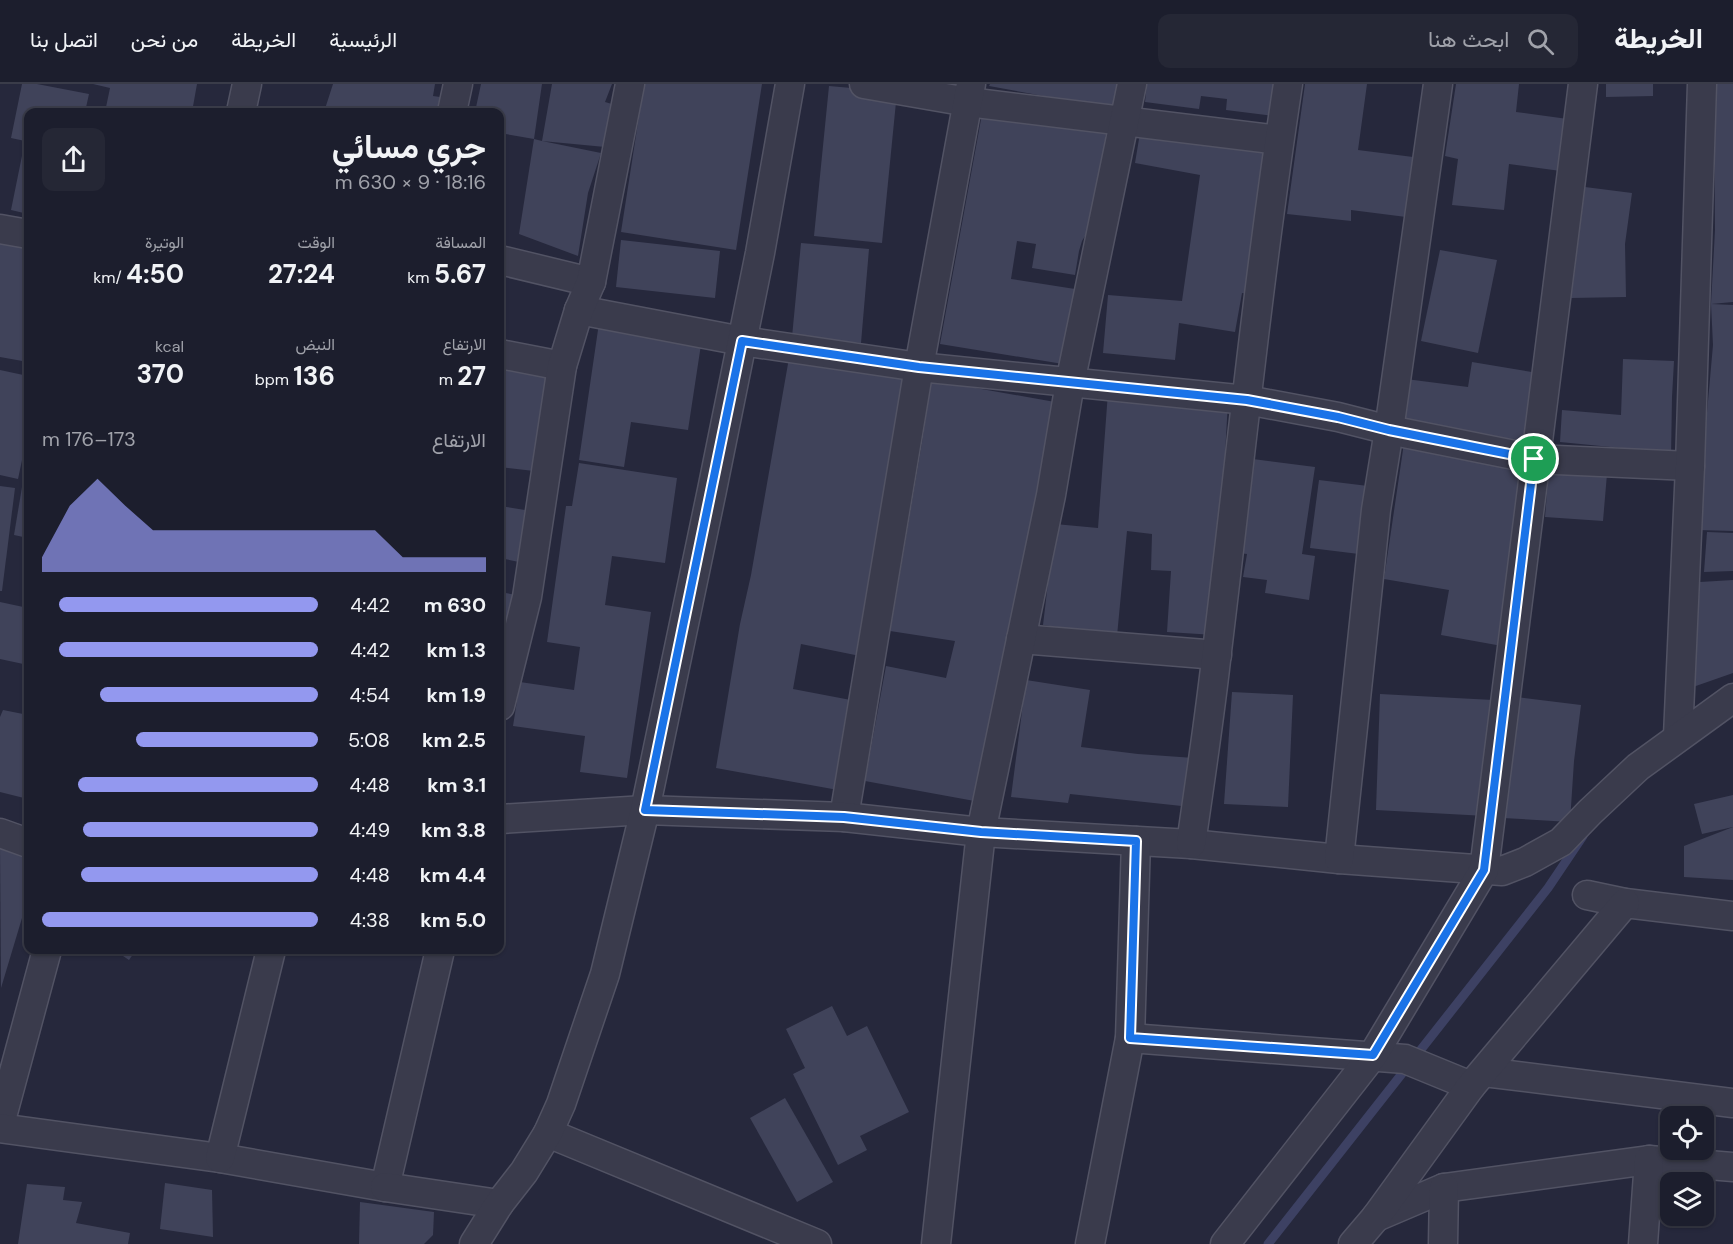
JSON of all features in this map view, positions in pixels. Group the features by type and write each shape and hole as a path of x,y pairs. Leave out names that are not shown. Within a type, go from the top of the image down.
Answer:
{"street":[{"path":"242,108 247,84"},
{"path":"453,108 458,84"},
{"path":"504,690 527,597 562,366 579,310 591,282 630,84"},
{"path":"474,1244 548,1133 561,1104 605,974 645,810 760,254 790,84"},
{"path":"864,84 969,93 1125,122 1279,140"},
{"path":"936,1244 981,832 1051,495 1070,383 1132,84"},
{"path":"1191,844 1217,655 1279,140 1288,84"},
{"path":"1339,859 1376,510 1438,84"},
{"path":"1225,1244 1373,1055 1484,870 1583,84"},
{"path":"1678,736 1690,466 1702,84"},
{"path":"844,817 919,367 969,93"},
{"path":"0,229 24,233"},
{"path":"504,261 591,282"},
{"path":"579,310 742,341 919,367 1247,400 1534,459 1690,466"},
{"path":"504,355 562,366"},
{"path":"1021,639 1217,655"},
{"path":"504,819 645,810 844,817 981,832 1191,844 1502,872 1561,842 1638,767 1733,698"},
{"path":"0,832 24,841"},
{"path":"1090,1244 1130,1038 1136,841"},
{"path":"1587,895 1625,903 1733,916"},
{"path":"1353,1244 1376,1217 1478,1079 1625,903"},
{"path":"46,954 0,1126 220,1158 499,1204"},
{"path":"220,1158 270,954"},
{"path":"385,1187 439,954"},
{"path":"1130,1038 1373,1055 1405,1059 1444,1075 1733,1103"},
{"path":"548,1133 817,1244"},
{"path":"1376,1217 1444,1188 1649,1160 1733,1167"},
{"path":"1643,1244 1649,1160"},
{"path":"1443,1244 1444,1188"}],"building":[{"path":"22,84 37,84 89,94 86,108 24,108 24,141 11,138"},
{"path":"93,84 197,84 193,108 106,108 110,88"},
{"path":"333,84 435,84 433,96 440,97 438,108 325,108"},
{"path":"481,84 542,84 534,139 504,134 504,108 476,108"},
{"path":"552,84 612,84 605,102 612,104 605,147 542,141"},
{"path":"644,84 762,84 736,250 621,232"},
{"path":"990,84 1125,84 1120,110 989,86"},
{"path":"1147,84 1277,84 1273,116 1226,110 1227,99 1201,96 1199,109 1145,102"},
{"path":"1305,84 1367,84 1358,150 1421,158 1414,218 1351,210 1351,221 1287,214"},
{"path":"1456,84 1519,84 1516,112 1575,120 1568,172 1509,164 1504,210 1452,205 1458,159 1445,156"},
{"path":"1606,84 1653,84 1653,96 1606,97"},
{"path":"1714,84 1733,84 1733,302 1711,304 1715,230"},
{"path":"829,86 897,92 882,243 814,236"},
{"path":"982,114 1108,122 1093,214 1098,215 1082,241 1075,275 1032,268 1036,244 1017,241 1011,279 1075,289 1063,364 940,344"},
{"path":"1141,127 1270,147 1250,294 1242,293 1235,332 1179,323 1175,360 1103,353 1108,295 1182,301 1200,175 1135,163"},
{"path":"534,139 601,153 588,193 578,256 519,234"},
{"path":"24,146 24,213 11,210"},
{"path":"1585,187 1632,193 1625,244 1626,297 1571,298"},
{"path":"0,237 24,242 24,361 0,357"},
{"path":"621,240 720,251 715,298 616,287"},
{"path":"801,243 869,249 861,343 792,337"},
{"path":"1440,250 1497,260 1478,353 1421,341"},
{"path":"1711,304 1733,305 1733,531 1698,530 1713,345"},
{"path":"599,323 702,338 688,430 631,422 624,467 579,460"},
{"path":"789,358 912,380 860,656 801,644 793,689 856,701 838,790 716,768"},
{"path":"1623,359 1674,361 1671,457 1621,448 1560,442 1562,410 1621,415"},
{"path":"1472,362 1538,373 1526,446 1400,427 1406,379 1468,387"},
{"path":"0,370 24,375 24,451 18,479 0,475"},
{"path":"504,370 552,375 534,471 504,467"},
{"path":"931,380 1055,402 980,802 865,781 886,666 946,678 955,641 890,631"},
{"path":"1108,392 1228,401 1215,635 1167,632 1171,571 1151,570 1152,534 1127,531 1117,636 1043,625 1055,524 1098,528"},
{"path":"1404,443 1521,460 1517,494 1523,495 1502,646 1441,635 1449,590 1384,579"},
{"path":"1253,459 1315,467 1302,554 1315,556 1309,600 1265,593 1267,580 1243,577 1247,554 1239,553"},
{"path":"579,463 677,478 665,563 612,556 605,605 651,612 627,778 580,772 585,736 513,726 520,682 574,690 580,647 547,642 566,506 572,506"},
{"path":"1549,469 1607,474 1603,521 1545,517"},
{"path":"1319,480 1368,486 1359,554 1310,548"},
{"path":"0,486 15,488 2,591 0,591"},
{"path":"22,487 24,487 24,537 14,535"},
{"path":"504,507 525,510 519,562 504,559"},
{"path":"1707,532 1733,533 1733,571 1704,572"},
{"path":"1733,580 1733,673 1693,687 1700,582"},
{"path":"504,593 527,597 509,643 504,642"},
{"path":"0,602 24,607 24,664 0,659"},
{"path":"1026,680 1090,690 1081,747 1194,758 1191,807 1070,794 1068,803 1011,797"},
{"path":"1232,692 1293,695 1288,807 1224,804"},
{"path":"1380,694 1493,700 1486,816 1376,810"},
{"path":"1517,697 1581,705 1570,822 1503,818"},
{"path":"3,710 24,714 24,798 0,792 0,717"},
{"path":"1733,795 1733,827 1702,834 1694,804"},
{"path":"1733,827 1733,880 1684,877 1684,846"},
{"path":"0,842 24,851 24,911 1,988"},
{"path":"120,954 133,954 129,960"},
{"path":"832,1006 847,1036 867,1026 909,1112 860,1136 867,1150 838,1165 793,1074 805,1068 786,1029"},
{"path":"785,1098 833,1182 797,1202 750,1118"},
{"path":"165,1183 212,1190 213,1237 160,1229"},
{"path":"27,1184 65,1187 63,1200 82,1202 76,1223 130,1233 128,1244 18,1244"},
{"path":"360,1202 434,1212 433,1235 424,1244 359,1244"}],"waterway":[{"path":"1268,1244 1548,888 1583,836"}],"route":[{"path":"742,341 919,367 1247,400 1534,459 1484,870 1373,1055 1130,1038 1136,841 981,832 844,817 645,810 742,341"}]}
